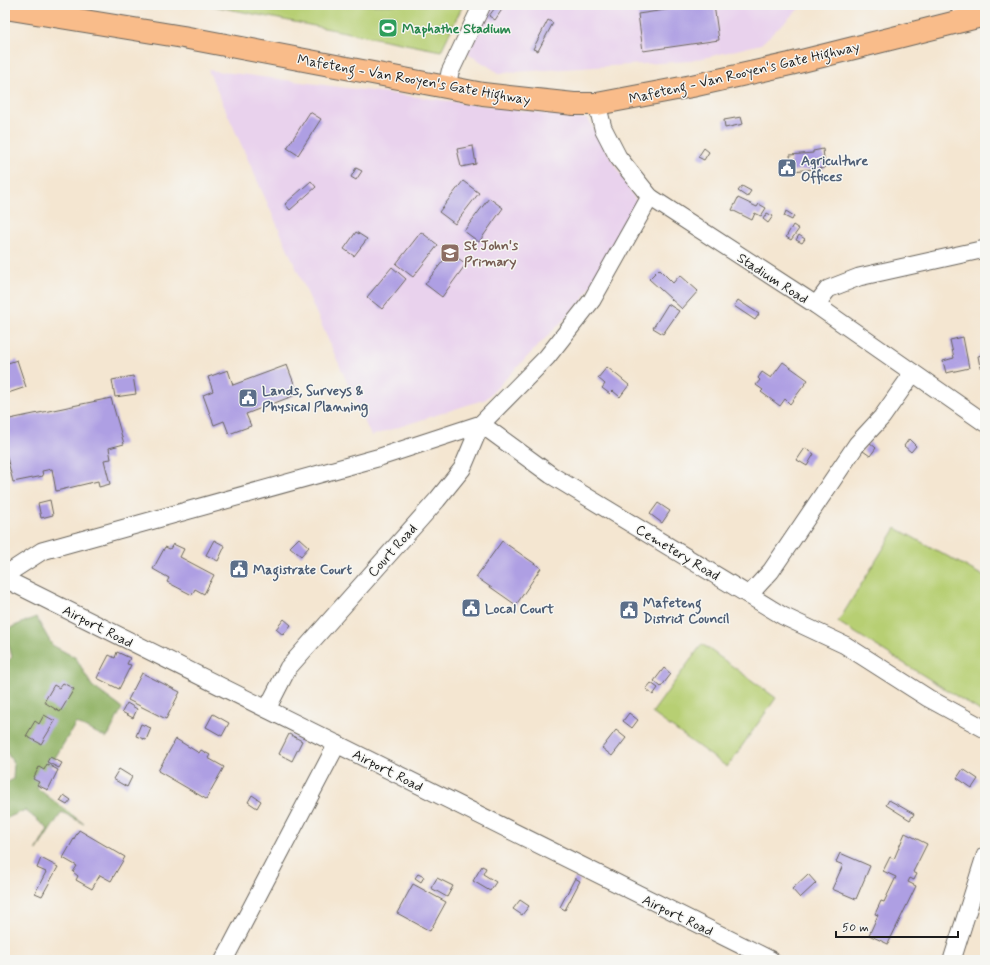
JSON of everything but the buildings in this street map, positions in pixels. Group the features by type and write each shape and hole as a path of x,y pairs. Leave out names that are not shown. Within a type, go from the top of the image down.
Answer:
{"main road":[{"name":"Mafeteng - Van Rooyen's Gate Highway","path":"5,8 183,37 447,87 528,100 574,104 597,104 692,86 790,64 961,13 985,15"}],"street":[{"path":"447,87 450,72 482,5"},
{"name":"Stadium Road","path":"597,104 603,128 618,157 650,197 816,305 985,423"},
{"path":"5,574 42,551 378,458 481,424 547,357 592,300 650,197"},
{"path":"816,305 828,289 859,277 985,249"},
{"path":"749,595 771,571 857,444 882,417 913,373"},
{"name":"Cemetery Road","path":"481,424 551,475 783,616 845,645 928,698 985,728"},
{"name":"Court Road","path":"267,709 288,668 437,500 462,469 481,424"},
{"name":"Airport Road","path":"5,579 193,674 267,709 771,960"},
{"path":"224,960 337,744"},
{"path":"952,960 985,856"}],"shaded area":[{"path":"490,5 803,5 761,44 691,61 499,73 467,53"},
{"name":"St John's Primary","path":"208,70 588,119 638,204 582,301 486,399 371,436"}],"green space":[{"name":"Maphathe Stadium","path":"208,5 463,5 441,51"},
{"path":"896,528 985,577 985,714 838,622"},
{"path":"36,617 52,645 76,658 92,686 122,708 107,738 76,723 37,788 84,824 62,812 36,851 48,829 25,810 5,819 5,784 13,779 14,764 5,750 5,664 12,657 5,630"},
{"path":"702,644 776,698 727,767 652,713"}],"place":[{"name":"Maphathe Stadium","path":"388,28"},
{"name":"Agriculture Offices","path":"787,168"},
{"name":"St John's Primary","path":"450,253"},
{"name":"Lands, Surveys & Physical Planning","path":"248,398"},
{"name":"Magistrate Court","path":"239,569"},
{"name":"Local Court","path":"471,608"},
{"name":"Mafeteng District Council","path":"629,610"}]}
